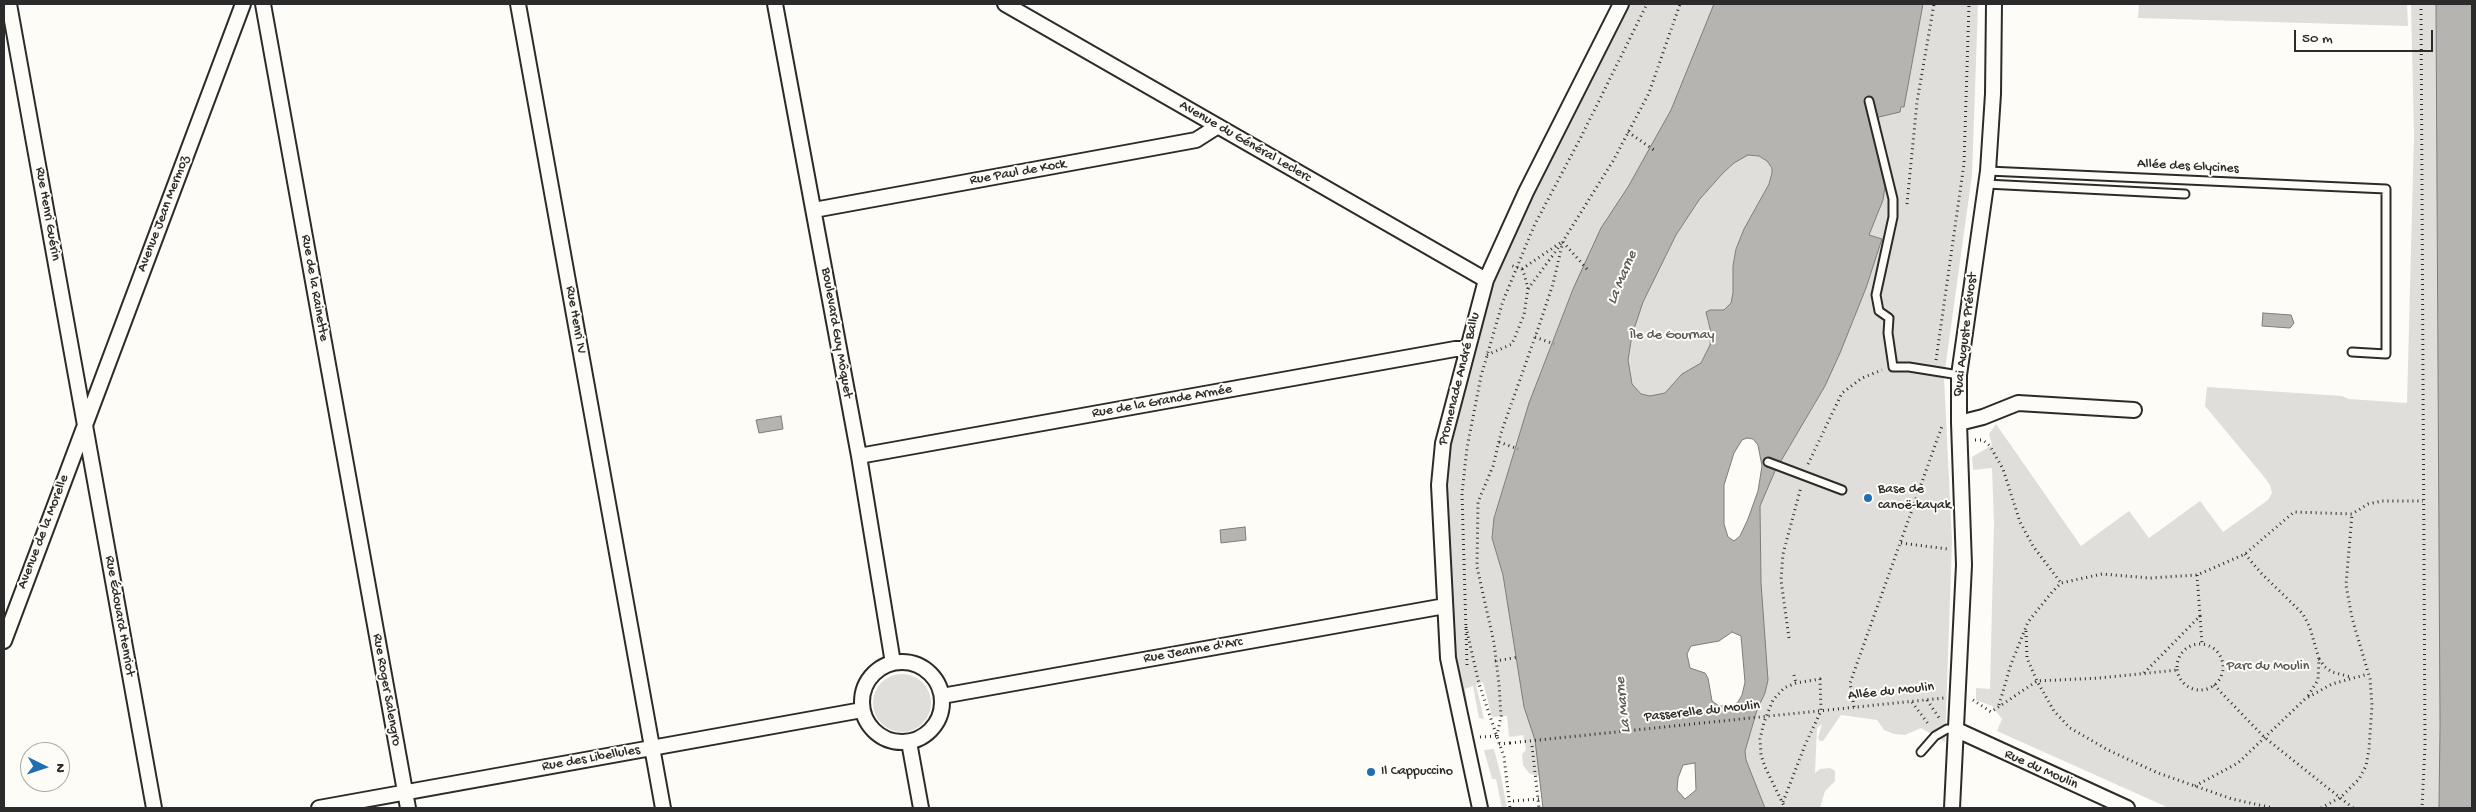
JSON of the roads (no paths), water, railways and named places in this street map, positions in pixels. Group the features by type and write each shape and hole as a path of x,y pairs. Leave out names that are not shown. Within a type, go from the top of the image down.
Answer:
{"street":[{"name":"Rue Henri Guérin","path":"9,4 85,424"},
{"name":"Avenue Jean Mermoz","path":"85,424 243,4"},
{"name":"Rue de la Rainette","path":"263,4 365,572"},
{"name":"Rue Henri IV","path":"518,4 663,808"},
{"name":"Boulevard Guy Môquet","path":"775,4 859,456 893,663"},
{"name":"Avenue du Général Leclerc","path":"1005,4 1486,280"},
{"name":"Promenade André Ballu","path":"1480,808 1448,658 1440,466 1447,424 1486,280 1526,192 1620,4"},
{"name":"Quai Auguste Prévost","path":"1952,808 1959,693 1964,550 1958,423 1959,375 1987,177 1993,94 1994,4"},
{"name":"Rue Paul de Kock","path":"814,210 1196,140 1218,126"},
{"name":"Rue de la Grande Armée","path":"859,456 1456,349 1466,350"},
{"path":"1958,423 2018,403 2134,410"},
{"name":"Avenue de la Morelle","path":"4,641 85,424"},
{"name":"Rue Édouard Henriot","path":"85,424 154,808"},
{"name":"Rue Roger Salengro","path":"365,572 408,808"},
{"name":"Rue Jeanne d'Arc","path":"942,696 1445,606"},
{"path":"906,662 919,666 930,673 938,684 942,696 942,708 934,726 921,738 909,742 896,742 885,739 874,732 862,710 864,692 872,675 882,667 893,663 906,662"},
{"name":"Rue des Libellules","path":"320,808 862,710"},
{"name":"Rue du Moulin","path":"1957,730 2127,808"},
{"path":"909,742 921,808"}],"lane":[{"path":"1869,101 1893,200 1893,217 1876,295 1879,311 1889,318 1888,333 1893,367 1908,367 1959,375"},
{"name":"Allée des Glycines","path":"1987,177 2386,189 2386,354 2352,352"},
{"path":"1987,177 2185,194"},
{"path":"1768,462 1842,490"},
{"path":"1921,752 1936,735 1947,729 1957,730"}],"water":[{"name":"La Marne","path":"1714,4 1923,4 1904,107 1901,107 1900,112 1879,117 1876,122 1875,140 1885,187 1883,200 1869,235 1882,239 1866,288 1825,386 1775,471 1760,506 1761,583 1768,680 1745,751 1746,760 1765,808 1543,808 1535,740 1524,707 1503,575 1492,538 1494,518 1529,403 1573,289 1601,228 1628,187 1671,110","holes":["1748,155 1759,156 1767,161 1772,168 1772,173 1769,184 1744,229 1736,249 1731,303 1724,310 1710,310 1706,312 1711,333 1710,345 1701,363 1682,374 1665,393 1650,396 1641,394 1632,384 1628,360 1632,335 1643,302 1676,235 1699,200 1734,163","1747,438 1753,439 1758,445 1762,466 1758,491 1748,519 1740,536 1734,541 1728,537 1724,524 1724,485 1734,453 1742,440","1732,632 1741,636 1745,682 1742,695 1738,702 1732,706 1719,706 1712,701 1708,678 1705,673 1690,668 1687,654 1691,646 1719,641","1695,763 1696,790 1685,799 1677,790 1678,778 1683,765"]},
{"path":"2436,4 2472,4 2472,808 2439,808"},
{"path":"2263,313 2291,315 2294,323 2290,328 2262,326"},
{"path":"781,416 783,429 759,433 756,420"},
{"path":"1245,527 1246,540 1221,543 1220,530"}],"place":[{"name":"Base de canoë-kayak","path":"1868,498"},
{"name":"Il Cappuccino","path":"1371,772"}],"park label":[{"name":"Île de Gournay","path":"1672,336"},
{"name":"Parc du Moulin","path":"2268,667"}]}
